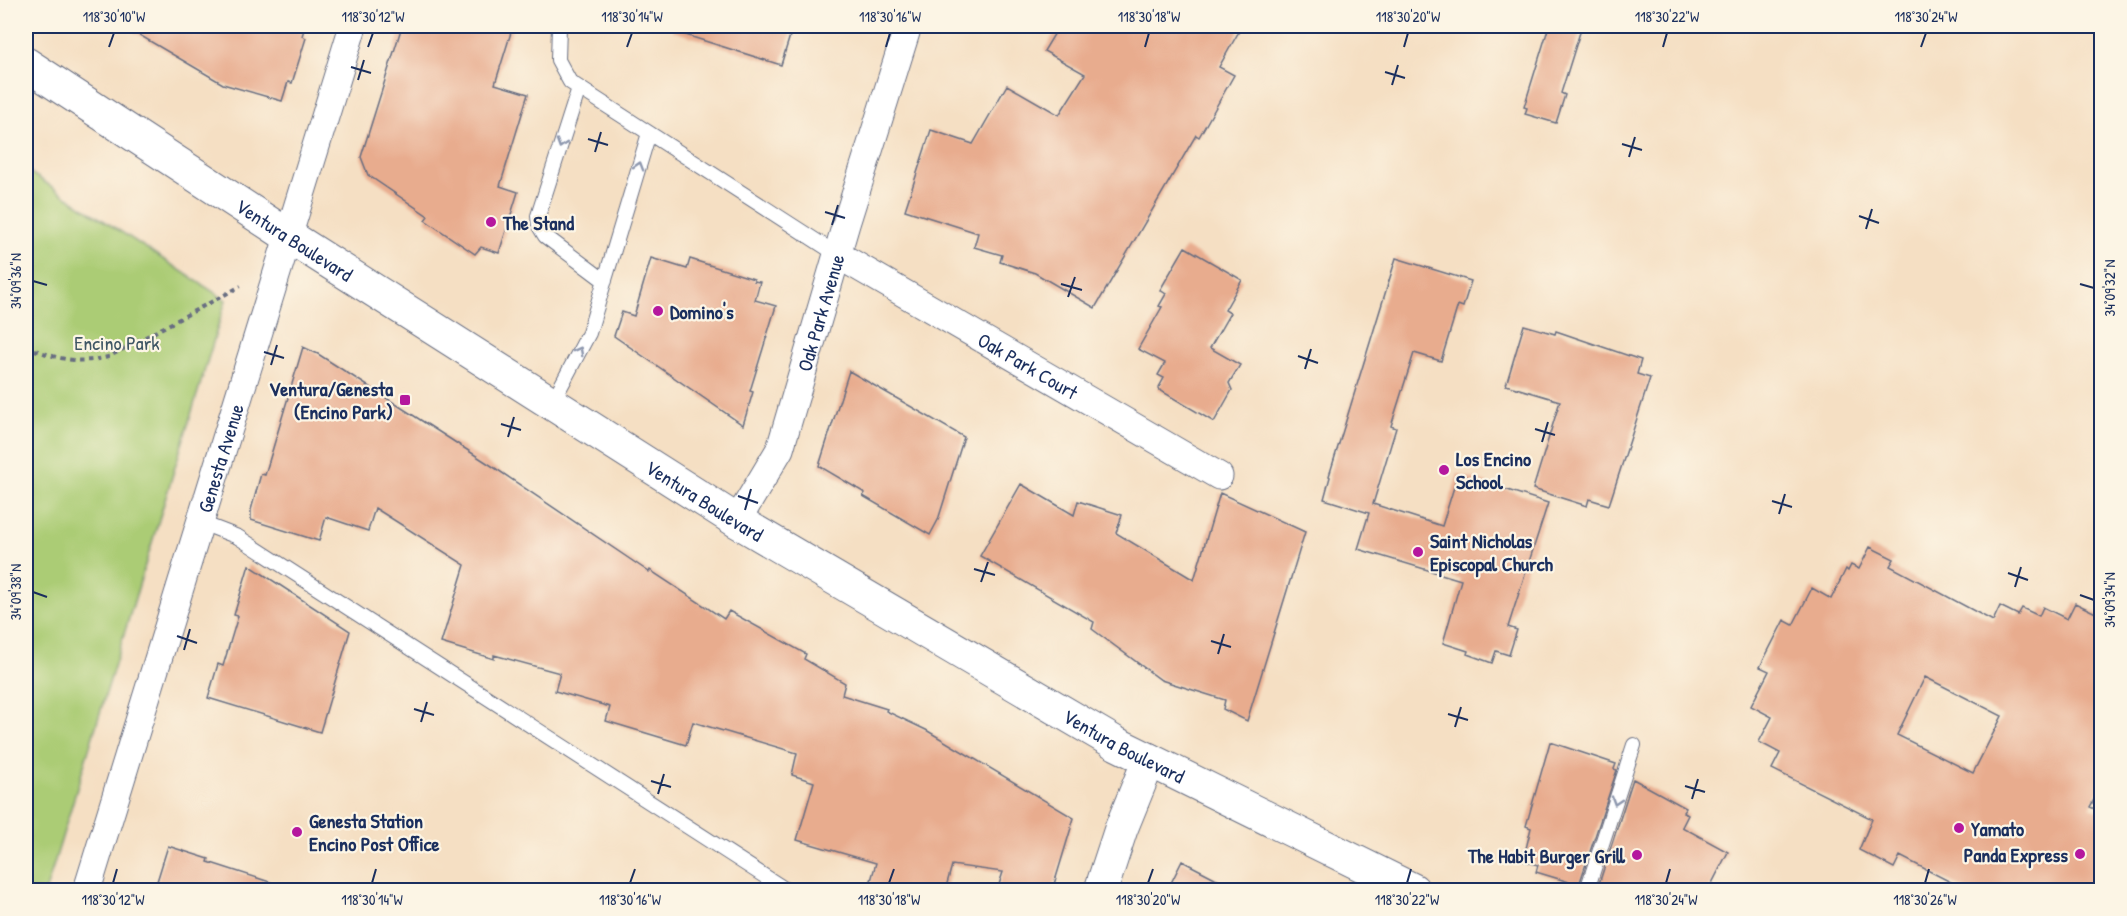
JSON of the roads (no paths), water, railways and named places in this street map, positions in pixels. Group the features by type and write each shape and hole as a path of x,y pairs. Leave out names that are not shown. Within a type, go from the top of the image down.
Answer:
{"main road":[{"name":"Ventura Boulevard","path":"26,64 287,235 737,521 1046,704 1149,760 1413,891"},
{"path":"1101,891 1120,829 1149,760"}],"street":[{"name":"Genesta Avenue","path":"87,891 353,26"},
{"name":"Oak Park Avenue","path":"737,521 780,449 908,26"},
{"name":"Oak Park Court","path":"838,255 1219,476"}],"lane":[{"path":"559,26 558,60 570,82 838,255"},
{"path":"579,88 538,216 539,226 545,236 605,281"},
{"path":"552,403 589,333 649,133"},
{"path":"199,522 238,537 786,891"},
{"path":"1587,891 1634,745"}],"place":[{"name":"The Stand","path":"491,222"},
{"name":"Domino's","path":"658,311"},
{"name":"Ventura/Genesta (Encino Park)","path":"405,400"},
{"name":"Los Encino School","path":"1444,470"},
{"name":"Saint Nicholas Episcopal Church","path":"1418,552"},
{"name":"Yamato","path":"1959,828"},
{"name":"Genesta Station Encino Post Office","path":"297,832"},
{"name":"Panda Express","path":"2080,854"},
{"name":"The Habit Burger Grill","path":"1637,855"}],"park label":[{"name":"Encino Park","path":"117,342"}]}
